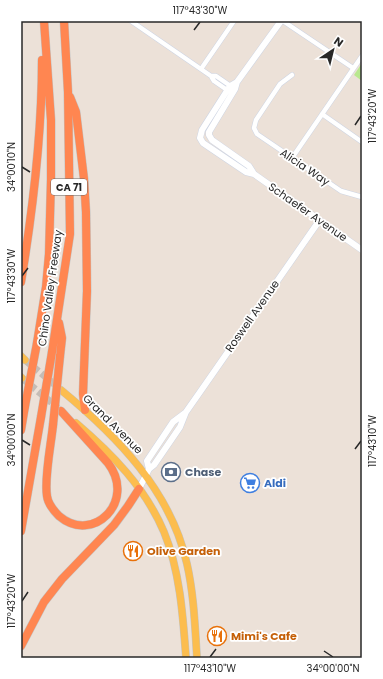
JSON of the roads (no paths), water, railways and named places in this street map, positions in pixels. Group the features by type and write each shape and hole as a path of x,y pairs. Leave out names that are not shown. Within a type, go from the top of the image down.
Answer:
{"highway":[{"name":"Chino Valley Freeway","path":"21,430 37,344 48,267 52,180 51,120 44,21"},
{"name":"Chino Valley Freeway","path":"21,531 41,417 56,354 58,318 70,234 68,92 64,21"},
{"path":"21,282 36,174 42,50 45,40"},
{"path":"68,92 76,112 84,179 86,212 87,305 83,394 85,410"},
{"path":"56,354 53,425 46,482 49,504 55,512 70,523 84,525 96,523 105,518 113,509 118,496 119,488 116,475 108,463 60,410"},
{"path":"21,646 44,602 62,579 114,525 139,488"}],"main road":[{"path":"231,90 282,21"},
{"name":"Schaefer Avenue","path":"231,90 200,134 202,142 246,172 254,174 362,250"},
{"name":"Schaefer Avenue","path":"231,90 209,132 209,135 212,140 249,166 254,174"},
{"name":"Roswell Avenue","path":"139,488 147,472 148,461 173,422 186,412 319,220"},
{"name":"Grand Avenue","path":"61,390 85,410 147,472 182,546 190,582 197,658"},
{"name":"Grand Avenue","path":"60,410 114,457 139,488 155,514 164,532 175,570 182,610 186,658"}],"street":[{"path":"131,21 211,76 216,76 231,90"},
{"path":"201,69 234,21"},
{"path":"282,21 354,68"},
{"path":"292,158 362,56"},
{"name":"Alicia Way","path":"292,75 280,84 256,120 254,128 257,134 341,191 362,197"},
{"path":"322,114 362,142"}],"tunnel":[{"path":"25,360 59,388"},
{"path":"22,378 58,408"}],"place":[{"name":"Chase","path":"171,472"},
{"name":"Aldi","path":"250,483"},
{"name":"Olive Garden","path":"133,551"},
{"name":"Mimi's Cafe","path":"217,636"}]}
